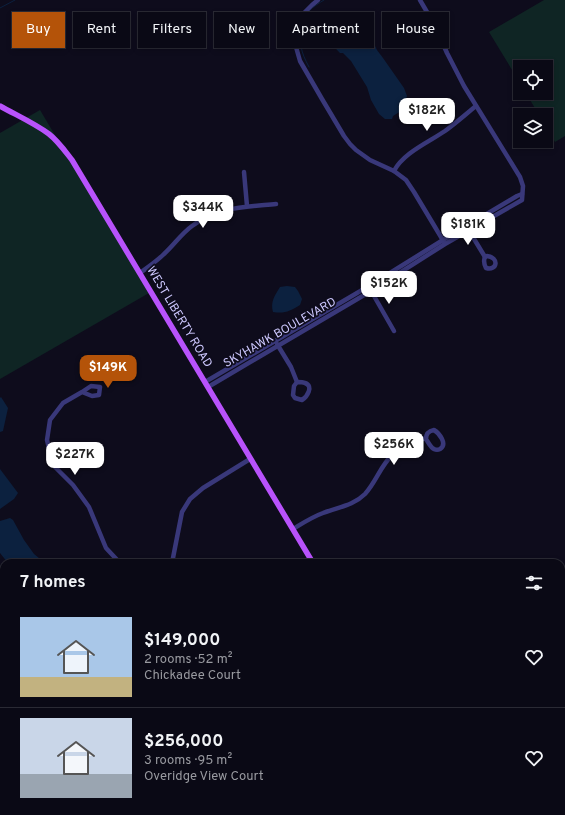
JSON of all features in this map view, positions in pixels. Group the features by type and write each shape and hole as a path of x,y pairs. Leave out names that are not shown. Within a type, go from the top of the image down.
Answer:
{"main road":[{"name":"WEST LIBERTY ROAD","path":"0,106 50,135 64,149 72,160 311,559"}],"street":[{"path":"318,0 304,13 298,25 295,39 300,61 350,144 370,160 394,171 406,180 444,242"},
{"path":"420,0 433,22 455,68 476,106 522,182 522,194"},
{"path":"394,171 401,161 417,148 448,128 476,106"},
{"path":"244,172 247,206"},
{"name":"SKYHAWK BOULEVARD","path":"206,384 278,346 444,242 466,226 522,194 522,200 469,231 444,242"},
{"path":"140,273 164,254 186,231 201,220 226,210 247,206 276,204"},
{"path":"466,226 485,257"},
{"path":"370,289 394,331"},
{"name":"SKYHAWK BOULEVARD","path":"206,384 275,341 370,289"},
{"path":"275,341 298,382"},
{"path":"82,392 63,403 50,420 46,440 53,466 73,485 89,507 106,548 116,559"},
{"path":"293,529 321,513 348,506 358,501 366,493 393,453 415,440 421,438 426,439 435,450 442,448 443,441 438,432 434,430 428,432 426,439"},
{"path":"173,559 182,512 190,499 203,488 250,459"}],"green space":[{"path":"544,0 565,0 565,136 555,142 553,139 553,108 535,108 530,100 553,100 553,60 513,60 513,71 489,32"},
{"path":"40,110 149,293 0,379 0,133"}],"water":[{"path":"374,44 404,88 407,96 401,111 393,116 392,119 385,119 379,114 371,100 367,87 351,61 343,53 340,53 335,48 374,48"},
{"path":"280,287 295,287 298,291 302,299 300,305 287,312 273,312 272,305 275,296"},
{"path":"1,397 8,408 3,431 0,432 0,398"},
{"path":"0,469 18,493 14,499 0,509"},
{"path":"10,518 13,520 24,540 34,554 40,559 5,559 0,553 0,521"}],"waterway":[{"path":"0,8 15,0"},
{"path":"309,67 301,47 301,32 305,18 309,11 324,0"}]}
